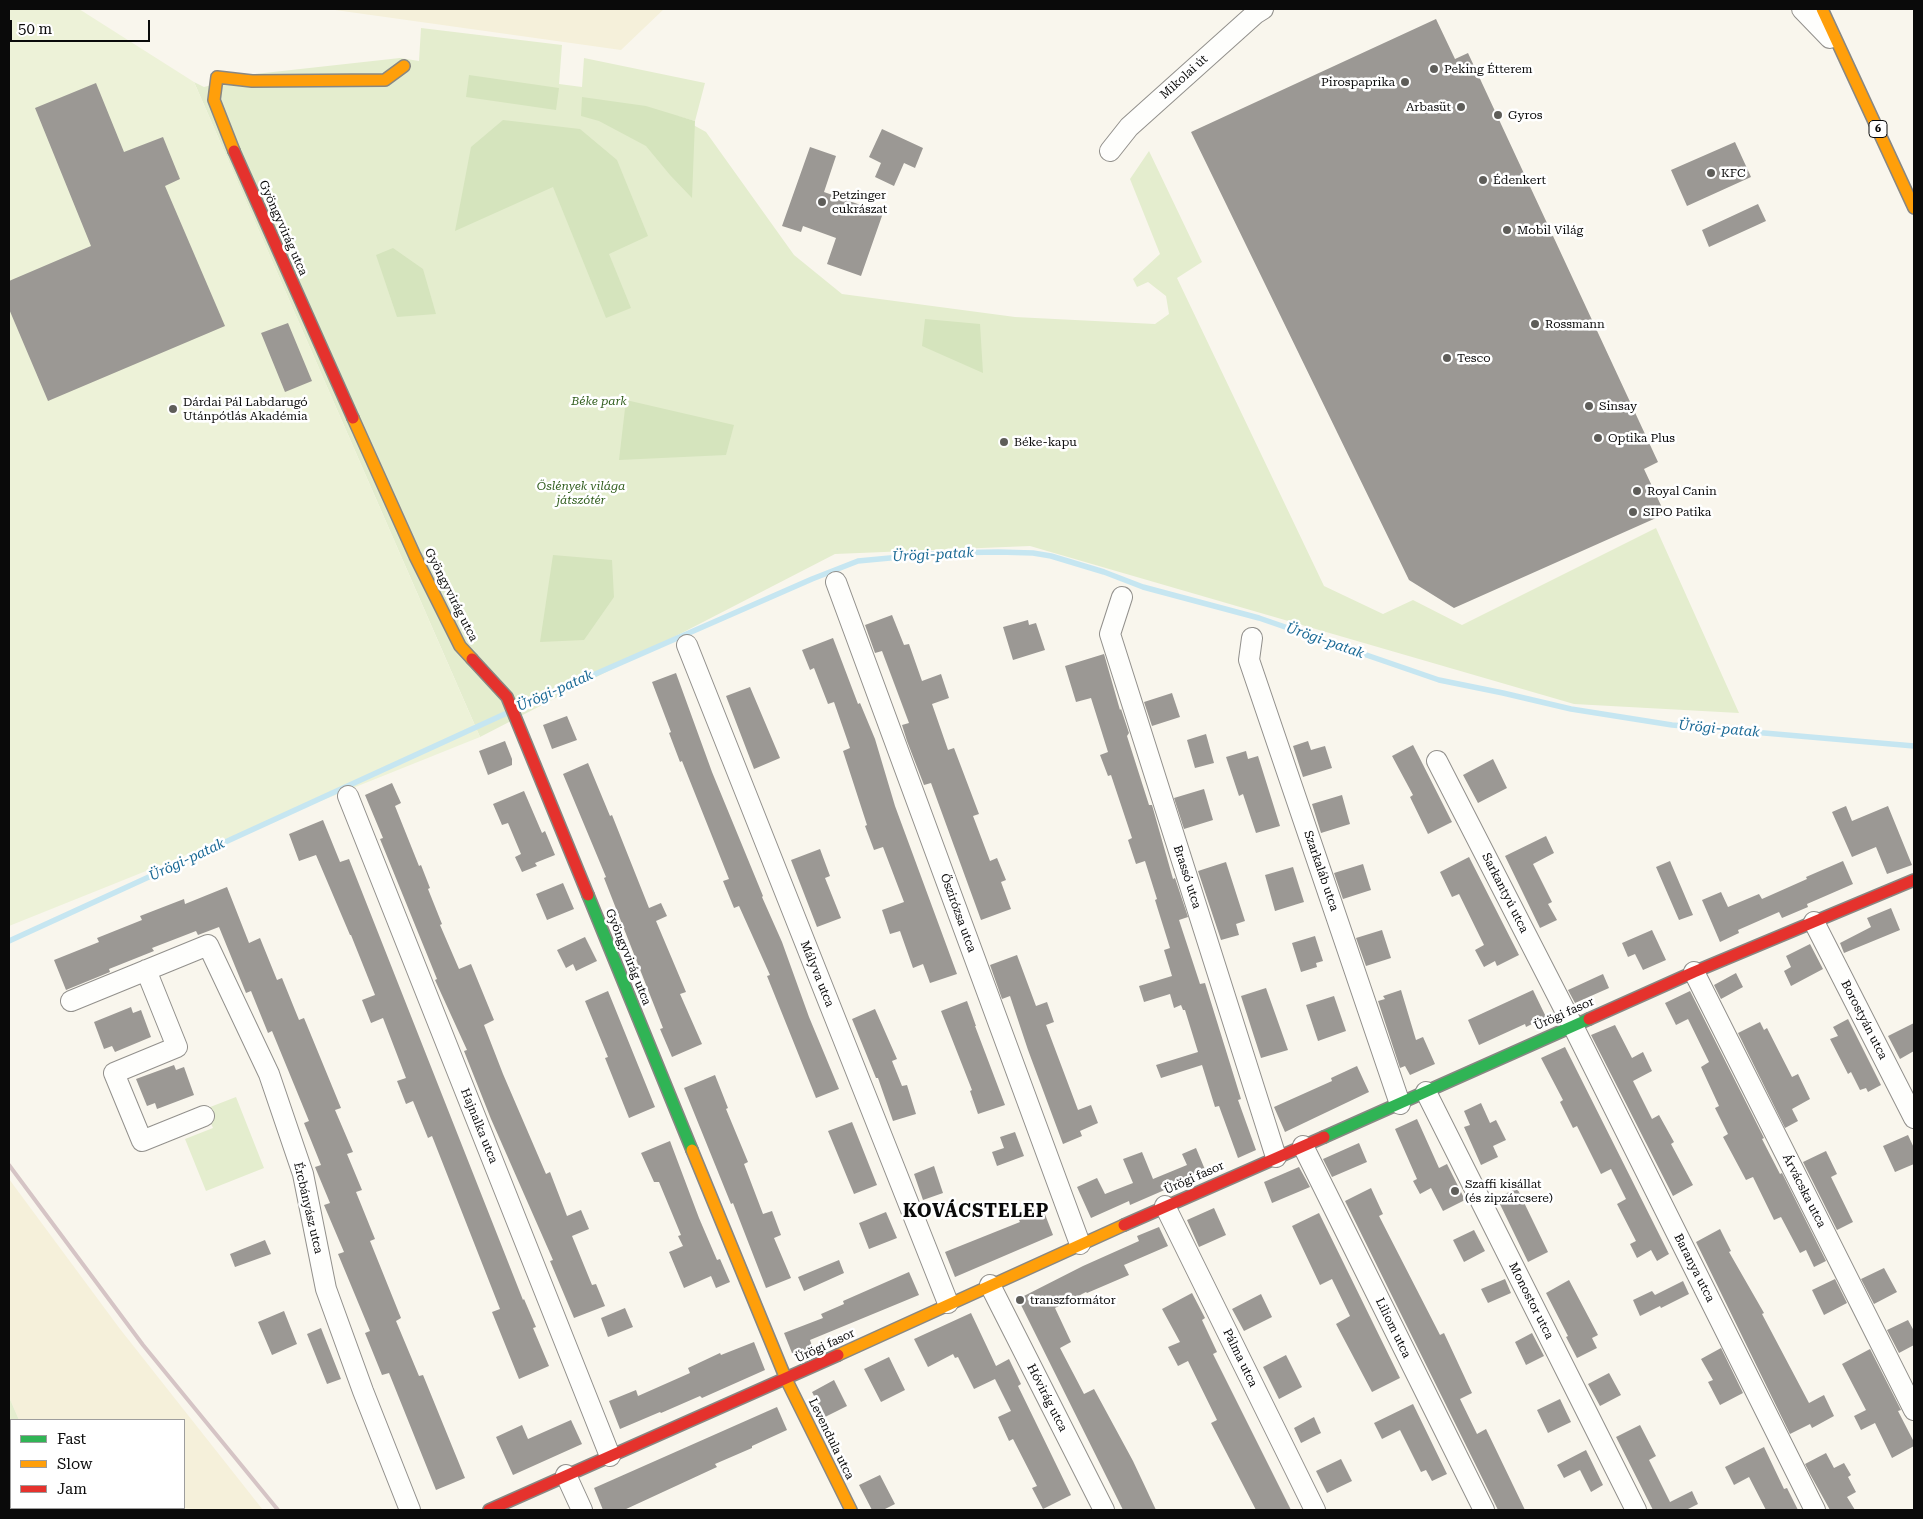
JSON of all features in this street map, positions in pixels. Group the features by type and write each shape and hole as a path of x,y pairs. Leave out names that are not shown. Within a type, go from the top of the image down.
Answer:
{"street":[{"name":"Mikolai út","path":"1110,151 1129,127 1255,14 1263,9"},
{"path":"1802,9 1841,49"},
{"name":"6","path":"1822,9 1914,208"},
{"name":"Gyöngyvirág utca","path":"404,66 385,80 252,81 217,77 214,100 243,172 415,556 460,646 507,697 786,1379"},
{"name":"Őszirózsa utca","path":"836,582 1080,1244"},
{"name":"Brassó utca","path":"1122,598 1110,634 1276,1158"},
{"name":"Szarkaláb utca","path":"1252,638 1249,660 1400,1104"},
{"name":"Mályva utca","path":"687,645 948,1303"},
{"name":"Sarkantyú utca","path":"1437,761 1573,1026"},
{"name":"Hajnalka utca","path":"348,796 610,1456"},
{"name":"Ürögi fasor","path":"489,1510 786,1379 948,1303 1165,1206 1400,1104 1694,972 1914,880"},
{"name":"Borostyán utca","path":"1814,922 1914,1118"},
{"name":"Ércbányász utca","path":"71,1001 208,945 269,1074 303,1174 326,1289 363,1392 410,1510"},
{"path":"146,970 177,1047 114,1072 142,1141 204,1116"},
{"name":"Árvácska utca","path":"1694,972 1914,1410"},
{"name":"Baranya utca","path":"1573,1026 1815,1510"},
{"name":"Monostor utca","path":"1426,1092 1636,1510"},
{"name":"Liliom utca","path":"1302,1146 1484,1510"},
{"name":"Pálma utca","path":"1165,1206 1315,1510"},
{"name":"Hóvirág utca","path":"990,1285 1104,1510"},
{"name":"Levendula utca","path":"786,1379 851,1510"},
{"path":"566,1475 582,1510"}],"shaded area":[{"path":"328,9 664,9 621,50"},
{"path":"9,1179 120,1329 263,1510 57,1510 185,1509 185,1419 19,1419 9,1397"}],"green space":[{"name":"Dárdai Pál Labdarugó Utánpótlás Akadémia","path":"9,9 79,9 194,82 480,737 9,926"},
{"name":"Béke park","path":"421,28 562,45 559,84 582,87 584,58 705,83 695,121 677,116 706,132 794,255 842,294 1015,317 1155,324 1169,314 1166,296 1148,282 1137,287 1133,279 1160,254 1130,179 1149,151 1202,262 1177,278 1324,586 1383,614 1413,600 1462,625 1656,528 1739,713 1574,704 1030,546 835,554 480,737 194,82 204,87 255,74 400,58 419,61"},
{"path":"469,75 559,88 556,110 466,97"},
{"path":"582,97 646,106 695,121 692,198 646,146 599,121 581,116"},
{"path":"503,120 580,129 617,160 648,236 609,254 631,308 606,318 553,187 455,231 471,147"},
{"path":"393,248 423,269 436,314 397,317 376,255"},
{"path":"925,319 980,324 983,373 922,346"},
{"path":"626,400 734,425 726,455 619,460"},
{"path":"553,555 612,560 614,597 584,640 540,642"},
{"path":"236,1097 264,1168 206,1191 185,1139 213,1128 205,1109"},
{"path":"9,1397 19,1419 10,1419 10,1509 57,1510 9,1510"}],"building":[{"name":"Tesco","path":"1436,19 1455,59 1468,53 1658,462 1644,469 1665,514 1454,608 1409,580 1191,132"},
{"path":"96,83 124,152 163,137 180,179 165,186 225,326 48,401 9,309 9,281 91,246 35,108"},
{"path":"882,129 923,148 915,168 904,163 894,186 875,177 881,163 869,157"},
{"name":"KFC","path":"1735,142 1751,177 1687,206 1671,170"},
{"name":"Petzinger cukrászat","path":"810,147 836,156 824,192 883,213 861,276 827,264 836,238 803,226 801,232 782,226"},
{"path":"1758,204 1766,221 1709,247 1702,230"},
{"path":"288,323 312,381 285,392 261,333"},
{"path":"892,615 904,645 909,644 922,681 941,674 949,698 932,704 948,750 954,748 979,814 973,816 990,861 997,858 1006,880 1001,882 1011,909 981,920 931,783 924,785 907,741 902,725 909,723 882,651 875,653 865,625"},
{"path":"1028,620 1029,625 1036,623 1045,650 1013,660 1003,627"},
{"path":"833,638 858,704 860,703 875,739 895,806 957,974 930,983 923,964 913,968 900,931 890,934 882,910 904,902 883,847 874,850 865,826 867,825 843,751 850,748 834,702 828,704 814,668 810,670 802,650"},
{"path":"1104,654 1149,805 1152,805 1173,879 1175,878 1188,917 1179,920 1200,984 1205,983 1241,1099 1238,1100 1256,1150 1238,1158 1219,1106 1215,1107 1202,1065 1161,1078 1156,1065 1198,1052 1185,1010 1183,1010 1181,1005 1174,1008 1170,994 1144,1002 1139,986 1172,976 1164,950 1170,948 1145,861 1136,864 1128,840 1132,838 1111,775 1108,776 1100,755 1108,752 1091,698 1076,702 1065,666"},
{"path":"676,673 712,772 782,942 809,1017 839,1089 816,1098 767,976 770,975 739,906 734,908 723,881 729,879 682,761 680,762 652,682"},
{"path":"750,687 780,758 754,769 726,696"},
{"path":"1172,693 1180,717 1152,726 1144,702"},
{"path":"567,716 577,740 552,749 543,725"},
{"path":"1206,734 1214,763 1195,768 1187,740"},
{"path":"505,741 512,759 512,765 488,775 479,751"},
{"path":"1308,741 1311,750 1325,746 1332,768 1303,777 1293,746"},
{"path":"1413,745 1452,822 1428,834 1410,797 1413,795 1392,756"},
{"path":"1246,751 1248,759 1258,756 1280,826 1256,833 1243,794 1239,796 1226,757"},
{"path":"1493,759 1507,788 1478,803 1463,775"},
{"path":"588,763 610,816 612,815 649,908 661,903 667,916 656,921 686,992 680,994 702,1044 672,1057 660,1029 663,1028 604,878 606,877 563,774"},
{"path":"392,783 401,803 395,806 430,888 428,889 442,924 440,925 459,969 471,964 494,1020 484,1025 546,1174 550,1172 567,1216 581,1210 589,1229 572,1236 592,1285 596,1284 605,1306 574,1318 550,1261 553,1260 491,1119 464,1051 467,1050 435,980 437,979 380,839 383,838 365,795"},
{"path":"1204,789 1213,820 1184,829 1174,798"},
{"path":"524,791 542,833 545,831 555,855 535,863 537,866 522,872 515,857 521,854 508,823 502,825 493,804"},
{"path":"1342,795 1350,824 1321,833 1312,804"},
{"path":"1846,806 1852,821 1888,806 1912,865 1887,874 1876,847 1852,857 1832,812"},
{"path":"323,820 340,862 349,859 523,1300 536,1327 533,1328 549,1366 519,1379 492,1312 500,1309 432,1136 428,1138 413,1101 406,1104 397,1081 406,1078 383,1018 371,1023 362,1000 375,995 351,935 316,855 299,861 289,834"},
{"path":"1546,836 1554,853 1533,864 1552,902 1548,904 1557,920 1540,928 1505,856"},
{"path":"820,849 830,876 825,878 841,918 817,927 791,860"},
{"path":"1469,857 1519,955 1497,966 1495,961 1484,967 1475,950 1484,945 1459,894 1452,897 1440,872"},
{"path":"1670,861 1693,915 1679,920 1656,867"},
{"path":"1843,861 1853,884 1807,904 1808,907 1782,918 1779,912 1738,930 1739,933 1720,942 1702,900 1721,892 1728,907 1759,894 1762,899"},
{"path":"1226,862 1245,921 1236,924 1239,935 1221,940 1198,871"},
{"path":"1363,864 1371,890 1343,899 1334,873"},
{"path":"1293,867 1304,902 1275,911 1265,875"},
{"path":"563,883 574,909 547,920 536,894"},
{"path":"227,887 249,943 260,938 277,980 282,978 299,1020 304,1018 341,1108 335,1110 353,1152 347,1154 362,1190 356,1192 375,1239 370,1241 401,1318 396,1321 419,1376 423,1375 465,1478 436,1490 389,1373 382,1375 365,1333 370,1331 338,1254 344,1252 324,1205 330,1203 315,1167 321,1165 304,1123 309,1121 272,1031 268,1033 251,991 246,993 219,927 198,935 196,931 152,948 154,951 109,969 110,972 66,990 54,960 99,942 97,938 142,920 140,916 184,899 185,904"},
{"path":"1891,908 1900,930 1844,953 1840,943 1871,927 1867,918"},
{"path":"1382,930 1391,958 1366,966 1356,938"},
{"path":"1652,930 1666,960 1643,970 1635,954 1628,957 1622,943"},
{"path":"1315,936 1323,961 1316,963 1317,967 1301,972 1292,943"},
{"path":"585,937 597,961 576,971 573,964 566,968 557,950"},
{"path":"1810,944 1823,969 1791,986 1784,971 1791,967 1786,956"},
{"path":"1017,955 1036,1006 1047,1002 1054,1022 1046,1025 1078,1110 1091,1105 1098,1123 1080,1131 1082,1136 1063,1144 1010,996 1002,999 990,965"},
{"path":"1736,973 1743,987 1721,999 1714,985"},
{"path":"1603,974 1609,988 1575,1003 1568,990"},
{"path":"1266,988 1288,1050 1261,1058 1241,996"},
{"path":"1401,990 1416,1040 1423,1037 1435,1064 1410,1075 1405,1066 1400,1068 1378,1001 1385,999 1383,996"},
{"path":"1533,990 1546,1017 1526,1027 1525,1024 1479,1045 1468,1020"},
{"path":"608,991 655,1107 629,1118 605,1058 608,1057 585,1001"},
{"path":"1690,991 1764,1138 1762,1139 1780,1174 1782,1173 1826,1261 1814,1267 1806,1250 1800,1253 1781,1217 1774,1220 1753,1177 1746,1180 1723,1137 1728,1134 1715,1108 1719,1106 1701,1067 1709,1062 1688,1019 1676,1025 1665,1003"},
{"path":"1334,996 1346,1031 1318,1041 1306,1005"},
{"path":"967,1001 1005,1105 978,1114 970,1091 972,1090 941,1011"},
{"path":"131,1007 133,1013 141,1010 151,1037 115,1052 112,1046 104,1049 94,1022"},
{"path":"875,1009 897,1059 892,1061 902,1086 907,1085 916,1114 893,1121 878,1078 876,1078 852,1019"},
{"path":"1848,1019 1881,1085 1868,1092 1866,1088 1860,1090 1851,1072 1848,1074 1830,1039 1838,1036 1833,1027"},
{"path":"1760,1022 1764,1030 1767,1028 1792,1077 1798,1074 1810,1099 1792,1109 1798,1121 1785,1128 1738,1033"},
{"path":"1914,1023 1914,1051 1900,1059 1888,1036"},
{"path":"1615,1025 1632,1058 1643,1052 1652,1071 1633,1081 1652,1119 1659,1115 1674,1142 1671,1144 1693,1185 1673,1196 1591,1035"},
{"path":"1565,1047 1669,1254 1657,1261 1651,1250 1637,1258 1630,1244 1636,1241 1617,1204 1626,1199 1611,1169 1601,1174 1577,1126 1573,1128 1560,1102 1563,1100 1541,1058"},
{"path":"174,1065 176,1070 184,1067 194,1095 157,1109 155,1103 147,1106 136,1079"},
{"path":"1357,1066 1369,1092 1285,1132 1274,1107 1332,1081 1331,1078"},
{"path":"715,1075 728,1108 726,1109 748,1162 744,1164 763,1214 772,1211 781,1235 774,1238 791,1278 766,1288 733,1203 731,1204 684,1088"},
{"path":"1481,1103 1490,1123 1496,1120 1506,1140 1493,1146 1498,1157 1481,1165 1464,1127 1470,1125 1464,1111"},
{"path":"1417,1119 1439,1168 1447,1164 1465,1200 1443,1211 1431,1188 1420,1194 1413,1181 1417,1179 1395,1129"},
{"path":"852,1122 877,1185 854,1194 828,1131"},
{"path":"1015,1132 1024,1156 997,1166 992,1152 1004,1148 1000,1137"},
{"path":"1908,1135 1914,1148 1914,1164 1895,1172 1883,1146"},
{"path":"670,1141 699,1218 717,1260 720,1259 730,1282 716,1288 711,1276 684,1288 669,1252 683,1246 678,1236 681,1235 659,1182 654,1182 641,1153"},
{"path":"1359,1143 1367,1162 1332,1177 1323,1159"},
{"path":"1196,1148 1206,1172 1130,1205 1129,1201 1091,1218 1077,1187 1097,1178 1105,1194 1133,1183 1123,1159 1142,1152 1153,1179 1187,1165 1182,1154"},
{"path":"1826,1151 1837,1174 1831,1177 1853,1222 1837,1230 1803,1162"},
{"path":"934,1166 943,1193 923,1200 914,1174"},
{"path":"1299,1167 1310,1187 1272,1203 1264,1182"},
{"path":"1371,1188 1383,1214 1379,1216 1440,1335 1444,1333 1472,1393 1460,1399 1477,1434 1486,1429 1525,1510 1498,1510 1345,1201"},
{"path":"1517,1188 1548,1252 1528,1262 1497,1198"},
{"path":"1041,1204 1053,1235 955,1277 945,1252 1020,1222 1019,1220 1029,1216 1026,1210"},
{"path":"1214,1208 1226,1235 1199,1247 1187,1220"},
{"path":"886,1212 897,1238 869,1249 859,1223"},
{"path":"1319,1213 1400,1378 1372,1392 1336,1324 1350,1316 1332,1279 1320,1285 1292,1226"},
{"path":"1159,1227 1168,1246 1124,1265 1129,1275 1086,1292 1055,1308 1071,1342 1060,1348 1084,1394 1094,1389 1133,1461 1156,1510 1123,1510 1018,1299 1083,1266 1139,1241 1137,1236"},
{"path":"1720,1229 1731,1251 1729,1252 1764,1313 1762,1314 1809,1403 1824,1395 1834,1416 1812,1428 1810,1424 1790,1434 1696,1242"},
{"path":"1474,1230 1485,1251 1464,1262 1453,1240"},
{"path":"265,1240 271,1254 235,1267 230,1254"},
{"path":"839,1260 844,1273 804,1291 798,1277"},
{"path":"1884,1268 1897,1292 1874,1304 1861,1279"},
{"path":"909,1272 919,1295 810,1340 813,1349 794,1358 784,1333 823,1318 821,1314 844,1304 843,1301"},
{"path":"1505,1279 1511,1293 1488,1303 1481,1289"},
{"path":"1835,1279 1847,1303 1824,1315 1812,1290"},
{"path":"1569,1280 1598,1335 1592,1338 1597,1348 1577,1358 1546,1293"},
{"path":"1683,1281 1689,1294 1640,1316 1633,1300 1652,1291 1655,1295"},
{"path":"1192,1293 1205,1318 1202,1320 1217,1352 1213,1354 1291,1510 1256,1510 1211,1423 1217,1420 1188,1361 1178,1366 1168,1347 1180,1342 1162,1309"},
{"path":"1261,1294 1272,1317 1244,1331 1232,1309"},
{"path":"625,1308 633,1327 608,1337 601,1318"},
{"path":"284,1311 297,1344 272,1355 258,1322"},
{"path":"971,1313 996,1366 1009,1359 1021,1384 1018,1386 1071,1495 1043,1509 1032,1488 1037,1486 1013,1439 1009,1441 998,1417 1011,1411 995,1379 974,1389 958,1357 955,1358 953,1354 928,1367 914,1339"},
{"path":"1908,1320 1914,1331 1914,1345 1899,1353 1887,1330"},
{"path":"321,1328 341,1379 327,1384 307,1334"},
{"path":"1532,1333 1544,1356 1526,1365 1515,1342"},
{"path":"754,1342 765,1370 702,1398 700,1396 620,1429 609,1401 636,1390 638,1396 690,1373 688,1368 720,1353 721,1355"},
{"path":"1721,1348 1743,1393 1720,1405 1708,1382 1713,1380 1701,1359"},
{"path":"1870,1349 1901,1410 1898,1411 1914,1442 1914,1446 1892,1458 1875,1423 1861,1430 1854,1416 1866,1410 1842,1364"},
{"path":"1286,1355 1302,1387 1279,1399 1263,1367"},
{"path":"889,1357 905,1390 881,1402 864,1369"},
{"path":"1609,1373 1621,1395 1600,1406 1588,1384"},
{"path":"834,1380 847,1406 825,1417 812,1392"},
{"path":"1560,1399 1571,1422 1548,1433 1537,1410"},
{"path":"1413,1404 1447,1474 1432,1481 1426,1470 1421,1472 1400,1430 1382,1439 1374,1423"},
{"path":"777,1407 787,1430 715,1464 717,1467 624,1510 603,1510 594,1488"},
{"path":"1314,1417 1321,1433 1301,1443 1294,1428"},
{"path":"571,1420 582,1444 513,1475 496,1437 522,1425 528,1439"},
{"path":"1640,1425 1656,1456 1649,1460 1670,1502 1692,1491 1698,1504 1686,1510 1653,1510 1616,1437"},
{"path":"1764,1447 1784,1489 1787,1488 1798,1510 1766,1510 1749,1477 1734,1485 1725,1467"},
{"path":"1586,1450 1603,1485 1591,1492 1580,1470 1564,1478 1557,1465"},
{"path":"1826,1453 1834,1468 1844,1463 1851,1475 1848,1477 1856,1492 1847,1497 1855,1510 1830,1510 1810,1474 1805,1464"},
{"path":"1341,1459 1352,1481 1327,1493 1316,1471"},
{"path":"880,1475 895,1504 883,1510 872,1510 859,1485"}],"waterway":[{"name":"Ürögi-patak","path":"520,707 812,579 858,561 943,553 998,552 1033,553 1051,556 1104,572 1143,587 1259,618 1439,680 1571,709 1672,725 1914,746"},
{"name":"Ürögi-patak","path":"9,941 507,713"}],"railway":[{"path":"9,1165 143,1345 278,1510"}],"traffic: fast":[{"path":"588,895 692,1150"},
{"path":"1324,1137 1589,1019"}],"traffic: slow":[{"path":"1822,9 1914,208"},
{"path":"234,151 214,100 217,77 252,81 385,80 404,66"},
{"path":"353,418 415,556 460,646 472,659"},
{"path":"692,1150 786,1379 851,1510"},
{"path":"838,1355 1124,1225"}],"traffic: jam":[{"path":"234,151 353,418"},
{"path":"472,659 507,697 588,895"},
{"path":"1589,1019 1694,972 1914,880"},
{"path":"1124,1225 1324,1137"},
{"path":"489,1510 838,1355"}],"place":[{"name":"Peking Étterem","path":"1434,69"},
{"name":"Pirospaprika","path":"1405,82"},
{"name":"Arbasüt","path":"1461,107"},
{"name":"Gyros","path":"1498,115"},
{"name":"KFC","path":"1711,173"},
{"name":"Édenkert","path":"1483,180"},
{"name":"Petzinger cukrászat","path":"822,202"},
{"name":"Mobil Világ","path":"1507,230"},
{"name":"Rossmann","path":"1535,324"},
{"name":"Tesco","path":"1447,358"},
{"name":"Sinsay","path":"1589,406"},
{"name":"Dárdai Pál Labdarugó Utánpótlás Akadémia","path":"173,409"},
{"name":"Optika Plus","path":"1598,438"},
{"name":"Béke-kapu","path":"1004,442"},
{"name":"Royal Canin","path":"1637,491"},
{"name":"SIPO Patika","path":"1633,512"},
{"name":"Szaffi kisállat (és zipzárcsere)","path":"1455,1191"},
{"name":"transzformátor","path":"1020,1300"}],"district":[{"name":"KOVÁCSTELEP","path":"976,1212"}],"park label":[{"name":"Őslények világa játszótér","path":"581,493"}]}
